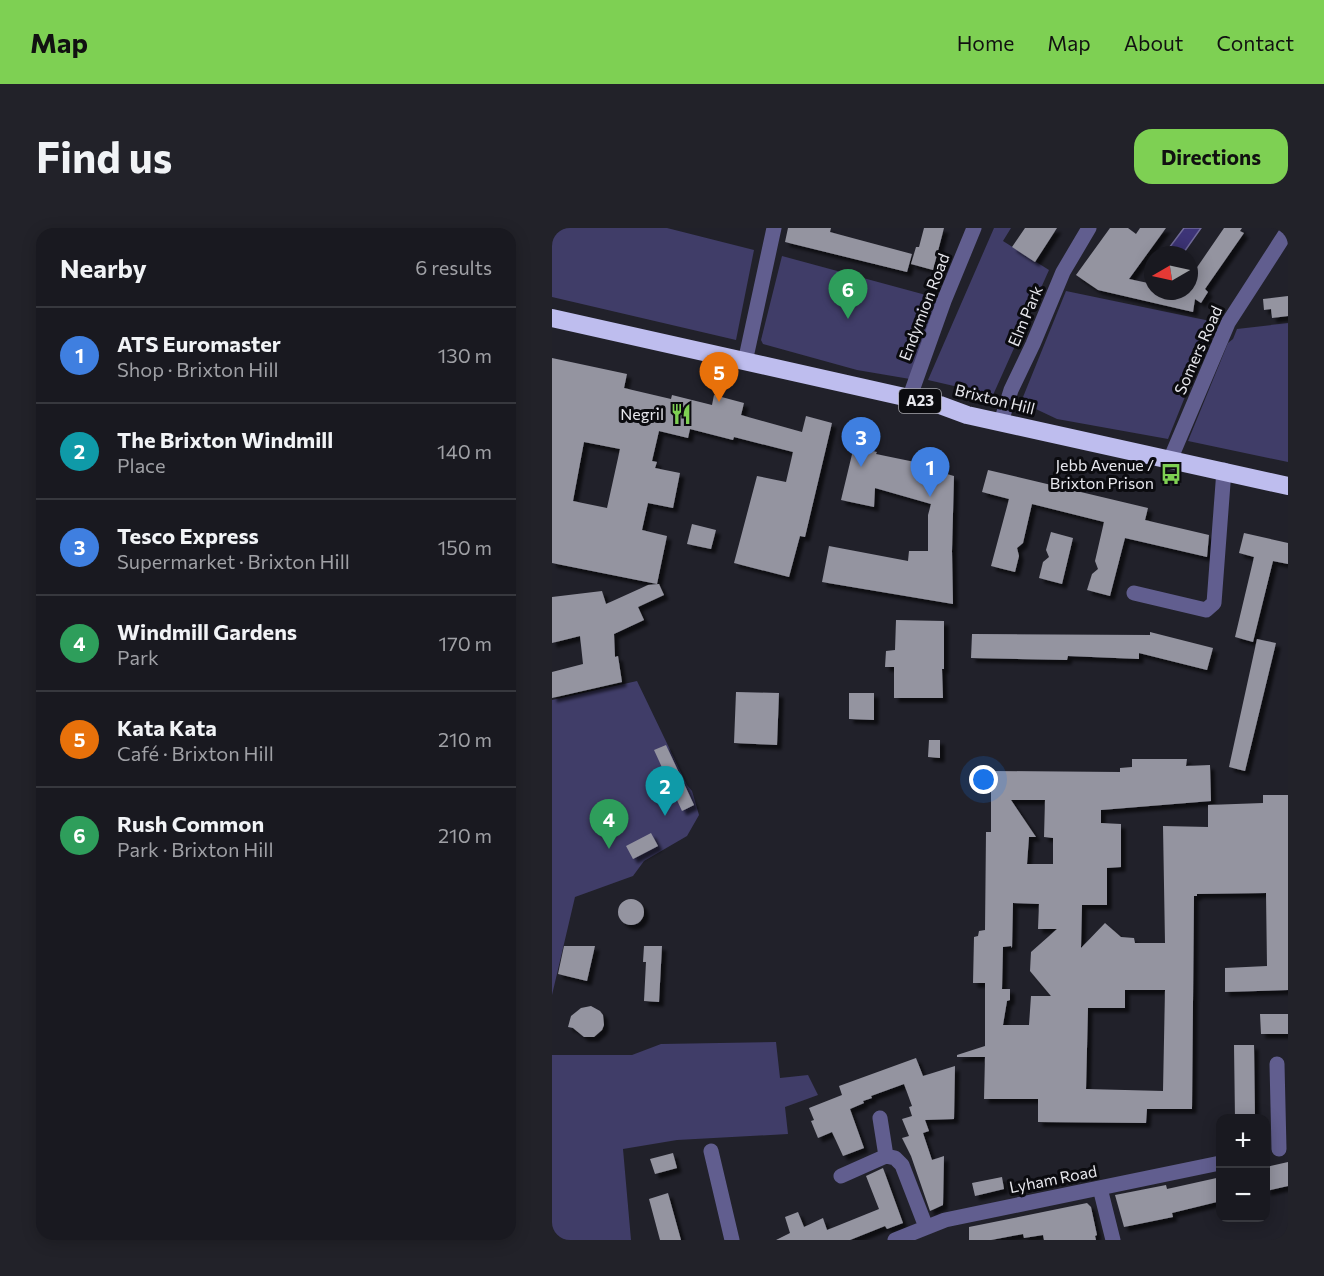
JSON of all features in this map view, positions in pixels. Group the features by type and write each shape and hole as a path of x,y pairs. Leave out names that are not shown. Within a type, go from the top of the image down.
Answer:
{"highway":[{"name":"Brixton Hill","path":"552,318 1288,486"}],"street":[{"path":"745,362 774,228"},
{"name":"Endymion Road","path":"909,399 944,301 974,228"},
{"name":"Elm Park","path":"1001,422 1011,390 1033,345 1063,272 1089,228"},
{"name":"Somers Road","path":"1170,460 1228,323 1288,230"},
{"path":"1134,593 1206,610 1214,603 1224,470"},
{"path":"1276,1064 1278,1150"},
{"path":"880,1118 886,1156"},
{"path":"711,1151 732,1240"},
{"path":"841,1176 886,1156 895,1158 902,1165 926,1227"},
{"name":"Lyham Road","path":"895,1240 956,1217 1216,1163"},
{"path":"1101,1188 1113,1240"}],"shaded area":[{"path":"552,228 667,228 754,250 736,340 552,297"},
{"path":"994,228 1011,228 1003,241 1049,270 993,395 928,380"},
{"path":"1184,228 1201,228 1188,246 1170,246"},
{"path":"782,256 937,298 910,379 857,370 763,344 761,340"},
{"path":"1066,291 1215,322 1168,439 1057,419 1021,402"},
{"path":"1288,323 1288,462 1188,441 1228,343 1233,339 1237,329"},
{"path":"637,681 692,791 699,815 687,836 644,861 633,876 575,897 552,995 552,700"},
{"path":"776,1042 780,1078 808,1075 818,1095 785,1107 788,1134 677,1140 623,1149 631,1240 552,1240 552,1055 632,1055 661,1044"}],"building":[{"path":"788,228 831,228 830,232 912,254 907,272 785,242"},
{"path":"924,228 944,228 933,270 911,264"},
{"path":"1025,228 1057,228 1035,262 1012,247"},
{"path":"1110,228 1128,228 1136,234 1140,228 1166,228 1153,246 1144,246 1144,258 1129,279 1144,282 1144,300 1195,300 1193,312 1098,290 1076,275"},
{"path":"1224,228 1242,228 1240,231 1244,233 1205,289 1208,292 1201,303 1196,300 1198,266"},
{"path":"1288,296 1288,316 1272,318 1271,309 1264,310 1263,299"},
{"path":"552,358 627,374 624,388 671,399 672,395 712,405 714,395 744,403 741,415 802,432 806,416 832,423 805,537 800,536 789,577 734,563 757,476 786,482 793,452 690,429 688,438 659,431 652,461 657,462 655,468 680,473 673,508 648,503 642,530 667,536 657,584 552,563","holes":["584,442 620,449 607,508 573,501"]},
{"path":"854,446 877,452 876,454 944,468 943,473 954,476 953,604 822,582 829,546 908,561 909,551 928,551 928,515 931,504 875,488 874,507 841,500"},
{"path":"988,470 1148,508 1145,520 1209,535 1207,557 1125,538 1110,596 1087,590 1092,574 1098,569 1095,561 1104,522 1032,504 1023,543 1017,548 1019,556 1015,572 991,566 1009,499 982,492"},
{"path":"692,524 716,530 711,549 687,544"},
{"path":"1051,532 1073,538 1062,584 1039,578 1043,562 1049,557 1046,550"},
{"path":"1244,533 1288,543 1288,564 1273,561 1253,642 1235,637 1254,557 1239,553"},
{"path":"659,584 664,595 638,607 644,620 614,634 615,657 618,656 622,682 552,698 552,672 583,664 580,636 552,643 552,597 602,591 606,604 648,585"},
{"path":"896,620 944,621 943,698 894,698 894,667 885,667 886,651 895,650"},
{"path":"1150,632 1213,648 1207,670 1139,653 1139,659 1068,656 1067,660 971,658 972,634 1150,635"},
{"path":"1257,639 1276,643 1245,771 1229,767"},
{"path":"736,692 779,693 777,745 734,743"},
{"path":"849,693 874,693 874,720 849,719"},
{"path":"929,740 940,740 940,758 928,757"},
{"path":"666,745 694,805 682,811 654,750"},
{"path":"1132,759 1187,759 1186,766 1210,765 1211,801 1101,810 1101,823 1121,824 1121,867 1107,868 1107,905 1082,905 1081,948 1105,923 1121,937 1134,938 1135,943 1165,943 1163,826 1208,827 1208,805 1263,803 1263,795 1288,795 1288,990 1225,992 1225,968 1267,966 1266,893 1197,894 1194,896 1192,1109 1147,1109 1146,1123 1038,1122 1038,1099 984,1099 985,1057 957,1057 957,1055 985,1046 985,983 973,983 974,937 978,936 979,931 985,930 986,832 991,832 991,771 1120,772 1120,768 1132,767","holes":["1011,800 1045,800 1044,837 1053,838 1053,864 1027,864 1029,837 1036,837","1013,903 1039,904 1038,929 1057,929 1031,952 1030,971 1051,996 1031,996 1029,1025 1003,1025 1007,1001 1010,1000 1010,989 1002,989 1003,947 1011,946 1012,948","1125,990 1165,990 1163,1091 1086,1089 1088,1008 1125,1008"]},
{"path":"651,833 658,846 633,859 626,846"},
{"path":"631,899 640,903 644,912 640,921 631,925 622,921 618,912 622,903"},
{"path":"564,946 595,946 587,981 558,974"},
{"path":"644,946 662,946 659,1002 644,1001 646,962 643,962"},
{"path":"591,1006 603,1015 604,1025 594,1037 584,1037 573,1028 568,1027 571,1016 581,1008"},
{"path":"1260,1014 1288,1014 1288,1034 1261,1034"},
{"path":"1234,1045 1254,1045 1255,1114 1235,1114"},
{"path":"916,1058 923,1076 955,1066 954,1119 925,1120 929,1131 923,1133 932,1160 944,1156 943,1205 930,1211 911,1156 902,1138 909,1136 902,1119 912,1116 909,1107 912,1106 904,1084 871,1096 872,1098 863,1101 864,1103 850,1109 864,1148 843,1156 832,1132 818,1138 811,1121 814,1120 809,1108 842,1095 839,1086"},
{"path":"673,1153 677,1168 655,1174 650,1159"},
{"path":"1288,1162 1288,1186 1270,1190 1270,1166"},
{"path":"883,1168 903,1223 887,1229 885,1226 850,1240 776,1240 790,1233 785,1217 798,1212 804,1227 823,1218 827,1230 879,1209 866,1176"},
{"path":"1002,1177 1004,1189 975,1196 972,1183"},
{"path":"1216,1178 1216,1202 1172,1213 1173,1217 1124,1227 1115,1195 1166,1185 1167,1189"},
{"path":"668,1193 681,1240 660,1240 649,1199"},
{"path":"1087,1203 1091,1207 1096,1240 1044,1240 1043,1235 1024,1238 1023,1234 991,1240 969,1240 969,1227"}],"place":[{"name":"Rush Common","path":"848,319"},
{"name":"Kata Kata","path":"719,402"},
{"name":"Negril","path":"681,414"},
{"name":"Tesco Express","path":"861,467"},
{"name":"Jebb Avenue / Brixton Prison","path":"1171,474"},
{"name":"ATS Euromaster","path":"930,497"},
{"name":"The Brixton Windmill","path":"665,816"},
{"name":"Windmill Gardens","path":"609,849"}]}
